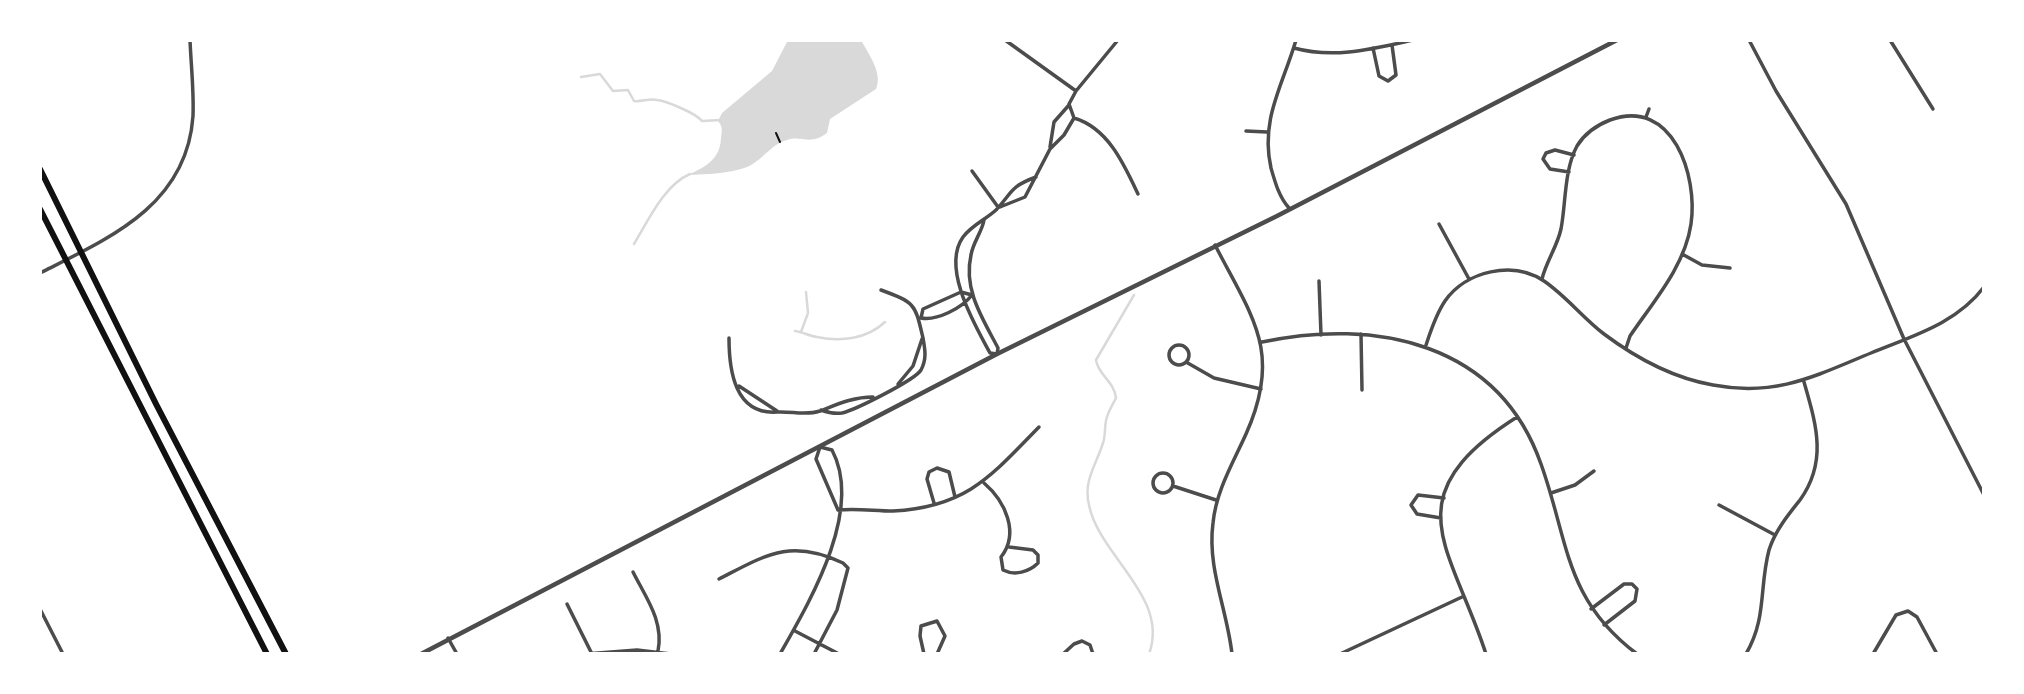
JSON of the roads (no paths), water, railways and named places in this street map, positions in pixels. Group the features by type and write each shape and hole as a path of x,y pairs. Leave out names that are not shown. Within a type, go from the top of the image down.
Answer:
{"main road":[{"path":"40,169 156,404 286,654"},
{"path":"40,209 267,654"},
{"path":"142,410 156,404"}],"street":[{"path":"40,273 142,217 157,203 177,174 189,139 193,116 190,40"},
{"path":"1005,40 1076,91"},
{"path":"998,207 1025,197 1050,149 1054,122 1118,40"},
{"path":"1289,208 1273,176 1268,132 1275,93 1296,40"},
{"path":"1294,48 1318,55 1413,40"},
{"path":"421,654 997,354 1616,40"},
{"path":"1749,40 1776,91 1846,204 1904,339 1982,486 1984,495"},
{"path":"1890,40 1933,109"},
{"path":"1373,48 1379,76 1388,81 1396,75 1392,44"},
{"path":"1069,104 1074,118 1094,128 1113,147 1138,194"},
{"path":"1646,117 1649,109"},
{"path":"1542,279 1560,232 1574,155 1584,138 1600,124 1616,118 1646,117 1674,139 1688,170 1693,205 1691,226 1682,254 1630,336 1626,349"},
{"path":"1050,149 1064,135 1074,118"},
{"path":"1246,131 1268,132"},
{"path":"1569,173 1550,169 1543,159 1546,153 1555,150 1574,155"},
{"path":"972,171 998,207"},
{"path":"997,354 990,353 961,292 957,270 961,240 972,226 984,220 998,207 1012,188 1036,177"},
{"path":"984,220 970,258 972,295 998,348 997,354"},
{"path":"1439,224 1469,279"},
{"path":"1215,245 1255,322 1262,342 1264,367 1255,412 1216,500 1211,546 1213,566 1232,654"},
{"path":"1682,254 1702,265 1730,268"},
{"path":"1426,345 1445,302 1469,279 1510,270 1542,279 1598,329 1626,349 1669,372 1713,385 1756,389 1804,382 1940,324 1962,311 1983,289"},
{"path":"1319,281 1321,335"},
{"path":"881,290 904,299 921,318 929,320 965,304 972,295"},
{"path":"821,411 840,413 906,384 920,371 926,353 921,318 923,309 961,292 972,295"},
{"path":"1361,334 1363,390"},
{"path":"1262,342 1321,335 1391,336 1426,345 1475,372 1497,392 1533,443 1551,493 1570,565 1591,608 1604,625 1637,654"},
{"path":"729,338 729,369 738,385 778,411"},
{"path":"897,386 913,366 923,338"},
{"path":"1186,362 1189,356 1186,347 1177,345 1171,348 1169,358 1173,363 1186,362 1213,378 1261,388"},
{"path":"1746,654 1762,617 1766,562 1775,535 1806,491 1817,464 1817,428 1804,382"},
{"path":"738,385 738,393 749,405 766,413 778,411 804,414 821,411 849,399 875,397"},
{"path":"1486,654 1444,548 1441,518 1444,498 1452,476 1465,456 1517,417"},
{"path":"838,510 896,510 955,497 984,483 1039,427"},
{"path":"821,447 816,459 838,510"},
{"path":"780,654 795,631 829,556 838,510 843,499 840,466 832,450 821,447"},
{"path":"934,503 928,480 929,472 937,468 945,468 949,472 955,497"},
{"path":"1551,493 1575,485 1594,471"},
{"path":"1173,486 1173,480 1166,473 1157,475 1154,481 1156,490 1162,492 1173,486 1216,500"},
{"path":"984,483 1004,509 1009,547 1002,557 1003,570 1010,573 1020,572 1032,569 1038,563 1038,555 1033,550 1009,547"},
{"path":"1441,518 1417,514 1411,505 1418,495 1444,498"},
{"path":"1719,505 1775,535"},
{"path":"719,579 781,550 802,549 829,556 843,563 848,568 848,576 837,610 814,654"},
{"path":"633,572 660,629 658,651"},
{"path":"1591,608 1624,584 1632,584 1637,589 1635,601 1604,625"},
{"path":"1340,654 1462,596"},
{"path":"567,604 591,652"},
{"path":"40,609 63,654"},
{"path":"1873,654 1896,615 1908,611 1917,617 1937,654"},
{"path":"924,654 920,636 922,626 937,621 945,636 937,654"},
{"path":"795,631 839,654"},
{"path":"449,638 457,654"},
{"path":"1063,654 1074,643 1082,641 1090,645 1093,654"},
{"path":"585,654 658,651 669,654"}],"waterway":[{"path":"581,77 600,74 613,91 628,90 634,101 662,101 702,121 721,120"},
{"path":"634,244 672,186 690,174"},
{"path":"801,332 808,313 806,292"},
{"path":"1134,295 1096,360 1116,398 1106,420 1104,440 1089,481 1088,496 1095,524 1131,577 1150,614 1153,633 1149,654"},
{"path":"795,331 844,339 862,336 885,322"}]}
